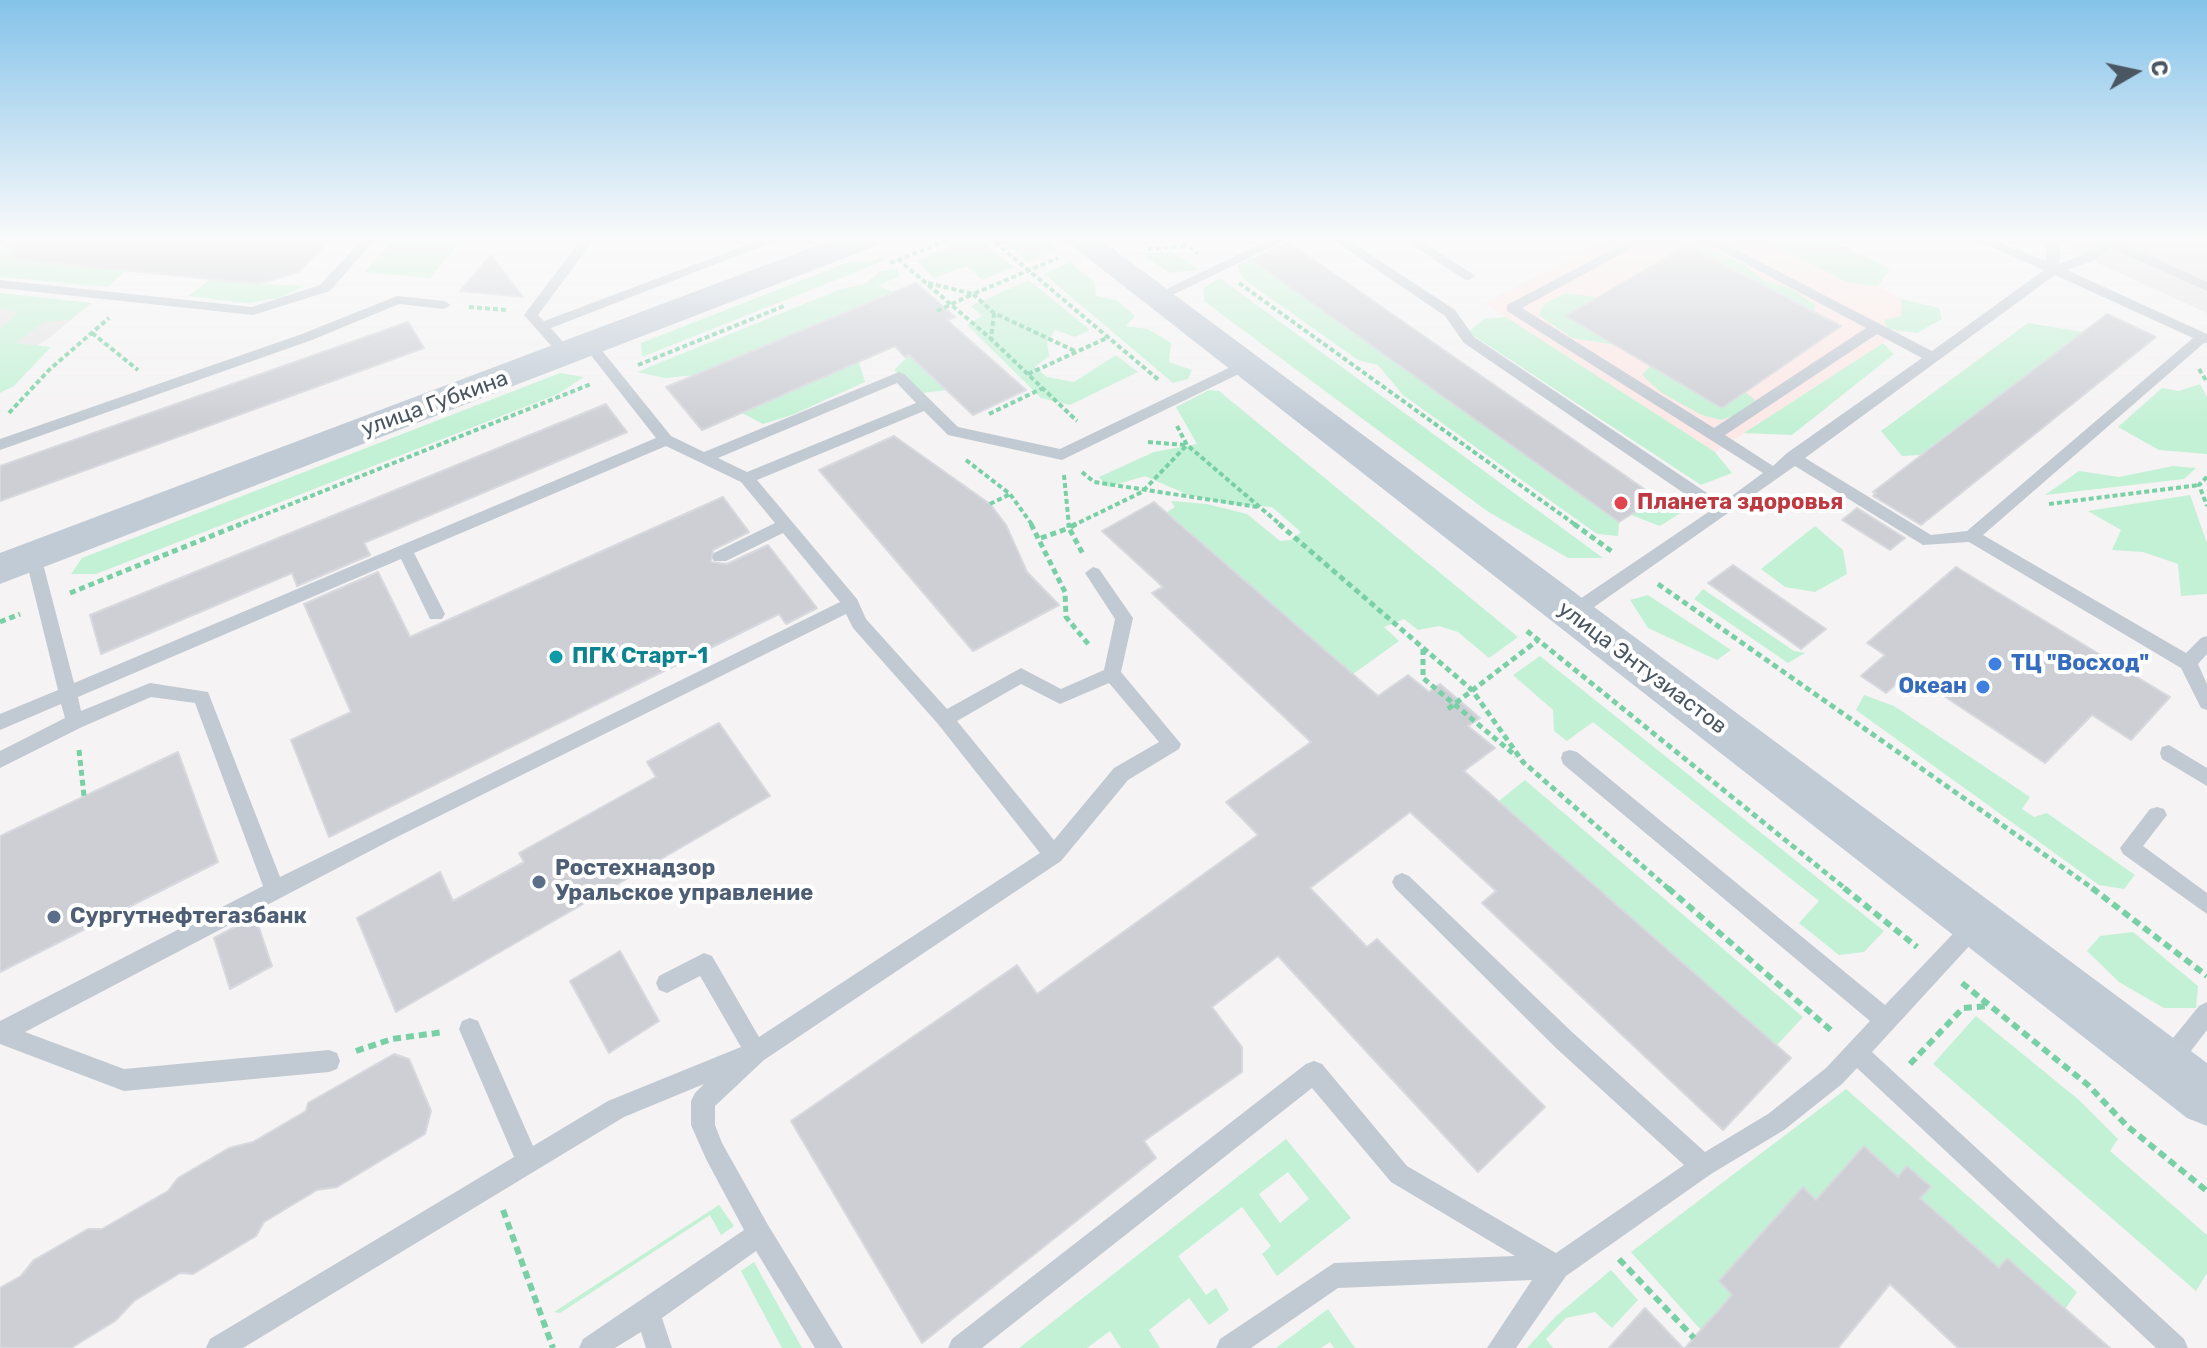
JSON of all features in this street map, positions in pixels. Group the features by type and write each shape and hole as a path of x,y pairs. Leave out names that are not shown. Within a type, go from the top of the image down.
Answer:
{"main road":[{"name":"улица Губкина","path":"17,562 579,351 732,300"},
{"name":"улица Энтузиастов","path":"1157,300 2186,1082"}],"lane":[{"path":"150,300 253,311 288,300"},
{"path":"0,445 307,337 397,300 444,305"},
{"path":"542,300 531,315 614,375 666,440 747,478 851,604 859,623 945,719 1054,855"},
{"path":"544,326 613,300"},
{"path":"1430,300 1450,313 1469,340 1722,511"},
{"path":"1527,300 1512,308 1772,472"},
{"path":"1820,300 1932,357"},
{"path":"1571,614 1722,511 2011,300"},
{"path":"1792,457 1929,541 1971,536 2204,338 2122,300"},
{"path":"1716,434 1875,329"},
{"path":"706,457 899,377 953,431 1062,455 1244,366"},
{"path":"747,478 926,404"},
{"path":"0,722 666,440"},
{"path":"720,557 786,525"},
{"path":"1971,536 2188,663 2207,703"},
{"path":"404,549 436,614"},
{"path":"17,562 44,603 75,722"},
{"path":"1093,573 1124,618 1112,674"},
{"path":"0,1033 275,890 851,604"},
{"path":"2188,663 2207,643"},
{"path":"945,719 1021,675 1060,697 1112,674"},
{"path":"830,1348 759,1234 714,1151 703,1125 703,1101 756,1052 1054,855 1121,774 1172,744 1112,674"},
{"path":"0,760 75,722 150,690 202,697 275,890"},
{"path":"2169,753 2207,778"},
{"path":"1570,758 1886,1020"},
{"path":"2157,815 2130,848 2207,905"},
{"path":"1402,882 1564,1040 1703,1166"},
{"path":"1500,1348 1557,1267 1703,1166 1776,1122 1834,1076 1978,922"},
{"path":"667,983 704,963 756,1052"},
{"path":"2186,1082 2207,1013"},
{"path":"470,1029 527,1160"},
{"path":"0,1033 124,1080 329,1061"},
{"path":"219,1348 616,1109 756,1052"},
{"path":"1856,1052 2175,1348"},
{"path":"961,1348 1314,1072 1399,1174 1557,1267"},
{"path":"592,1348 759,1234"},
{"path":"1229,1348 1334,1276 1557,1267"},
{"path":"647,1313 659,1348"}],"path":[{"path":"5,420 49,370 130,300"},
{"path":"947,300 1096,438 1187,445"},
{"path":"937,311 961,300"},
{"path":"980,300 994,313 1077,352"},
{"path":"1065,300 1167,387 1169,402 1187,445 1472,690 1523,762"},
{"path":"1262,300 1636,569 2109,900 2207,976"},
{"path":"444,305 531,315"},
{"path":"0,622 785,306"},
{"path":"991,339 994,313"},
{"path":"92,333 139,372 149,393"},
{"path":"1028,374 1109,337"},
{"path":"953,431 1043,388"},
{"path":"1041,538 1069,528 1142,492 1187,445"},
{"path":"956,454 1010,494 1041,538 1065,592 1066,617 1112,674"},
{"path":"1062,455 1069,528 1093,573"},
{"path":"2000,510 2199,485 2207,477"},
{"path":"1094,482 1142,492 1259,507"},
{"path":"2199,485 2207,506"},
{"path":"990,504 1010,494"},
{"path":"1514,621 2088,1085 2127,1126 2207,1191"},
{"path":"1448,709 1538,640"},
{"path":"1423,648 1423,678 1856,1052"},
{"path":"81,768 84,796"},
{"path":"1890,1084 1963,1008 1989,1006"},
{"path":"329,1061 392,1039 470,1029"},
{"path":"492,1182 553,1348"},
{"path":"1600,1238 1694,1338"}],"shaded area":[{"path":"0,300 91,303 53,335 0,371"},
{"path":"1490,300 1904,300 1929,313 1715,452 1484,303"},
{"path":"2178,300 2207,300 2207,313"}],"green space":[{"path":"0,300 91,303 70,320 44,322 15,343 51,347 14,386 0,393 0,329 18,312 0,308"},
{"path":"221,300 267,300 247,303"},
{"path":"751,300 786,300 642,357 641,343"},
{"path":"814,300 874,300 696,375 665,378 637,372"},
{"path":"985,300 1053,300 1090,330 1075,337 1055,330 1047,342 1049,356 1035,367 1047,377 1074,382 1116,355 1138,372 1070,405 1041,398 967,325 982,316 971,306"},
{"path":"1075,300 1117,300 1135,316 1126,326 1148,329 1171,343 1169,362 1192,370 1188,379 1173,383"},
{"path":"1250,300 1603,558 1568,558 1487,511 1205,302"},
{"path":"1273,300 1308,300 1619,522 1618,536 1597,534 1403,395 1378,365 1358,360"},
{"path":"1552,300 1592,300 1567,316 1616,345 1572,338 1539,315 1544,304"},
{"path":"1790,300 1808,300 1815,304 1814,313"},
{"path":"1902,300 1906,300 1939,308 1942,319 1917,333 1888,329 1884,320 1901,316"},
{"path":"1506,317 1715,452 1732,473 1701,485 1468,332 1484,319"},
{"path":"2028,323 2083,332 1920,455 1902,456 1881,431"},
{"path":"1883,343 1894,354 1792,435 1744,433"},
{"path":"909,355 947,390 923,393 894,370"},
{"path":"859,362 865,382 792,415 763,424 742,413"},
{"path":"1650,366 1722,408 1745,392 1755,400 1747,411 1721,420 1702,415 1662,393 1642,375"},
{"path":"560,373 584,377 558,394 96,574 71,574 82,558"},
{"path":"2200,384 2207,397 2207,454 2159,450 2118,427 2162,388 2179,391"},
{"path":"1209,390 1219,391 1518,637 1489,658 1458,632 1439,626 1418,630 1404,619 1384,627 1399,641 1353,674 1167,512 1175,507 1171,501 1207,504 1247,514 1280,541 1291,540 1301,532 1272,507 1229,504 1186,494 1145,476 1108,487 1099,477 1154,452 1197,444 1176,407"},
{"path":"2173,466 2196,468 2184,479 2045,495 2079,471 2119,477"},
{"path":"2190,495 2207,543 2207,594 2181,596 2178,564 2143,552 2112,550 2121,530 2088,511"},
{"path":"1657,498 1685,510 1660,526 1631,515"},
{"path":"1815,526 1843,550 1847,574 1815,592 1785,587 1761,569"},
{"path":"1703,589 1794,651 1805,653 1788,663 1694,599"},
{"path":"1648,595 1731,650 1717,660 1648,628 1630,600"},
{"path":"1540,656 1884,931 1864,952 1839,955 1799,923 1819,901 1593,722 1567,741 1554,731 1553,710 1513,675"},
{"path":"1864,695 1894,706 2030,797 2022,809 2034,817 2047,813 2135,875 2124,889 2099,885 1856,710"},
{"path":"1525,780 1803,1017 1777,1045 1499,801"},
{"path":"2133,932 2198,986 2196,1008 2164,1008 2119,982 2087,951 2100,936"},
{"path":"1976,1016 2079,1100 2118,1139 2110,1151 2207,1235 2207,1273 2196,1291 1933,1064"},
{"path":"1846,1089 2077,1292 2060,1316 2042,1289 2008,1258 1999,1268 1921,1198 1930,1186 1898,1177 1864,1146 1816,1200 1803,1188 1719,1281 1732,1295 1701,1330 1631,1252"},
{"path":"1286,1139 1351,1218 1277,1276 1262,1254 1271,1246 1242,1207 1178,1256 1206,1295 1216,1288 1229,1310 1209,1325 1189,1298 1149,1330 1160,1348 1121,1348 1110,1331 1087,1348 1019,1348","holes":["1288,1172 1309,1199 1280,1223 1259,1194"]},
{"path":"719,1205 734,1226 721,1235 710,1215 560,1313 554,1312"},
{"path":"754,1262 802,1348 782,1348 741,1271"},
{"path":"1611,1270 1638,1300 1612,1328 1595,1312 1566,1318 1546,1339 1553,1348 1527,1348 1556,1316"},
{"path":"1328,1309 1355,1348 1334,1348 1330,1342 1321,1348 1276,1348"}],"building":[{"path":"875,300 935,300 955,317 947,320 1026,390 973,415 909,355 905,357 895,346 702,430 666,387"},
{"path":"1308,300 1371,300 1657,498 1619,522"},
{"path":"1593,300 1791,300 1841,326 1722,408 1566,316"},
{"path":"2107,314 2156,337 1921,525 1873,496 1876,493 1873,492"},
{"path":"408,322 424,348 0,501 0,466"},
{"path":"606,404 627,432 364,543 370,555 297,586 292,573 101,654 90,615"},
{"path":"894,436 990,504 1006,525 1027,572 1059,605 973,651 819,470"},
{"name":"ПГК Старт-1","path":"723,497 749,532 713,550 711,562 727,564 768,545 817,608 786,624 779,614 329,837 291,740 351,712 304,604 378,572 410,637"},
{"path":"1154,502 1378,696 1408,675 1429,692 1440,684 1480,718 1468,726 1495,748 1464,771 1791,1058 1723,1130 1482,903 1496,891 1410,812 1310,888 1367,947 1377,939 1545,1107 1478,1172 1278,956 1212,1007 1242,1047 1242,1072 1144,1141 1156,1158 922,1343 791,1121 1017,965 1037,994 1258,835 1226,802 1311,742 1152,593 1163,587 1102,531"},
{"path":"1857,508 1905,538 1890,550 1842,520"},
{"path":"1733,565 1826,629 1801,649 1708,583"},
{"name":"ТЦ \"Восход\"","path":"1956,567 2170,697 2131,740 2092,715 2045,763 1909,673 1886,693 1861,676 1885,655 1867,643"},
{"path":"719,723 770,796 396,1012 357,918 440,872 453,901 524,862 519,853 656,777 647,762"},
{"name":"Сургутнефтегазбанк","path":"178,752 218,862 0,972 0,836"},
{"path":"255,916 272,966 230,989 214,938"},
{"path":"620,951 659,1021 609,1053 570,981"},
{"path":"394,1054 409,1059 431,1111 425,1134 337,1187 317,1190 264,1222 256,1236 193,1274 180,1273 134,1301 115,1321 71,1348 0,1348 0,1288 21,1276 34,1260 88,1229 102,1229 168,1191 178,1178 229,1148 253,1142 306,1111 308,1103"},
{"path":"1864,1146 1898,1177 1907,1166 1931,1187 1920,1198 1999,1268 2007,1258 2110,1348 1958,1348 1890,1284 1838,1348 1685,1348 1732,1295 1719,1281 1803,1187 1816,1200"},
{"path":"1645,1308 1683,1348 1609,1348"}],"place":[{"name":"Планета здоровья","path":"1621,503"},
{"name":"ПГК Старт-1","path":"556,657"},
{"name":"ТЦ \"Восход\"","path":"1995,664"},
{"name":"Океан","path":"1983,687"},
{"name":"Ростехнадзор Уральское управление","path":"539,882"},
{"name":"Сургутнефтегазбанк","path":"54,917"}]}
